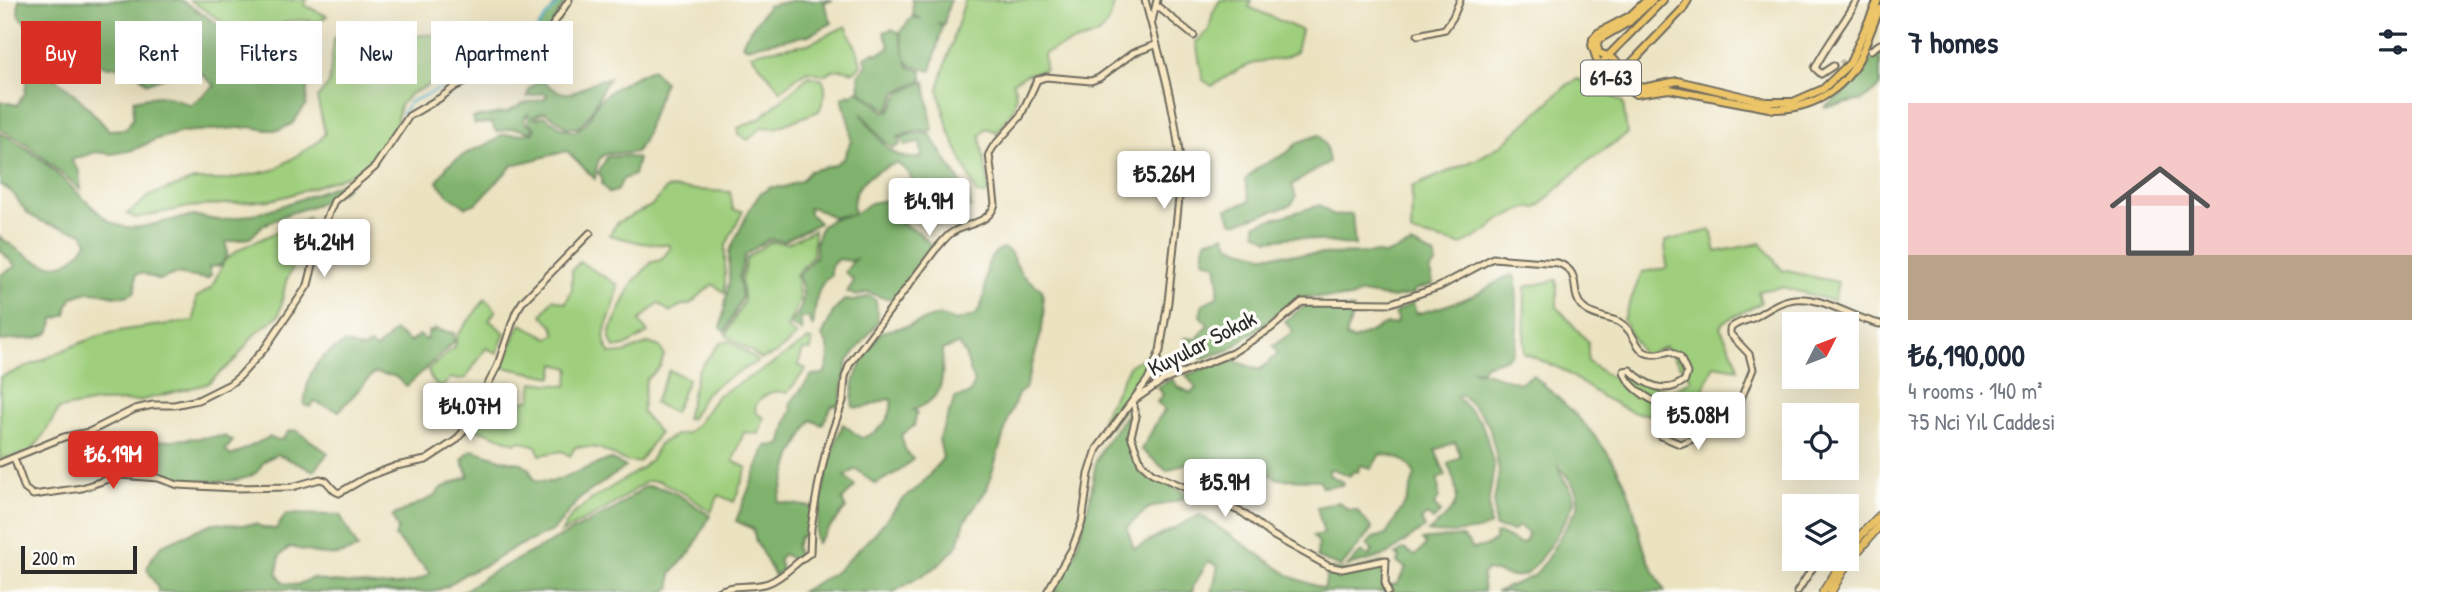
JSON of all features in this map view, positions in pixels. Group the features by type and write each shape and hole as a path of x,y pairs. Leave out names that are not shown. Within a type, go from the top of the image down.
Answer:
{"highway":[{"path":"1860,536 1880,515"},
{"path":"1831,592 1847,564 1880,525"},
{"path":"1823,592 1836,571"}],"main road":[{"name":"61-63","path":"1647,0 1630,16 1598,33 1593,39 1591,45 1600,66 1615,80 1682,10 1688,0"},
{"name":"61-63","path":"1624,71 1617,62 1599,54 1598,40 1629,22 1653,0"},
{"name":"61-63","path":"1600,66 1663,0"},
{"path":"1624,71 1630,82 1642,89 1678,81 1766,102 1793,102 1823,89 1850,63 1878,0"},
{"path":"1615,80 1636,94 1669,89 1773,109 1808,106 1834,90 1846,78 1858,60 1880,9"}],"street":[{"path":"0,463 64,437 89,432 135,409 198,400 240,376 265,348 309,285 322,229 334,201 375,167 410,116 456,86 480,76 512,71 523,63 558,20 569,0"},
{"path":"1047,592 1072,549 1082,522 1089,474 1097,449 1149,379 1160,351 1181,179 1171,102 1145,0"},
{"path":"1418,35 1445,29 1460,0"},
{"path":"1833,66 1821,74 1815,68 1825,54 1831,38 1857,0"},
{"path":"1152,20 1157,3 1194,36"},
{"path":"1871,50 1880,44"},
{"path":"717,592 733,586 755,587 770,582 810,553 818,487 827,446 843,401 845,377 850,363 935,250 951,233 981,221 993,210 995,204 989,154 1020,117 1037,79 1046,77 1091,81 1133,53 1155,45"},
{"path":"14,458 25,489 33,495 82,488 120,475 159,478 178,485 251,487 292,487 320,479 339,493 367,477 426,460 456,441 463,432 497,367 516,312 523,301 590,233"},
{"name":"Kuyular Sokak","path":"1133,401 1162,381 1232,353 1270,329 1302,302 1391,303 1440,287 1493,258 1558,263 1566,267 1573,274 1576,295 1585,310 1622,324 1647,353 1655,356 1670,351 1680,357 1687,373 1685,380 1671,387 1654,386 1630,370 1624,371 1629,384 1665,406 1677,410 1697,405 1704,409 1699,420 1684,429 1666,426 1656,428 1661,436 1680,444 1721,428 1734,416 1753,369 1749,354 1730,334 1730,329 1739,322 1751,319 1788,300 1803,298 1816,300 1880,324"},
{"path":"1133,401 1136,417 1131,436 1141,463 1152,473 1243,513 1272,534 1328,566 1342,569 1386,560 1385,582 1388,592"},
{"path":"1797,592 1811,571"}],"green space":[{"path":"19,0 181,0 216,23 216,84 308,84 306,105 292,124 279,130 251,127 182,132 133,150 112,154 96,152 71,160 79,171 81,190 27,144 0,129 0,101 17,105 25,93 26,84 63,84 109,130 126,129 133,118 134,100 163,96 190,105 215,86 202,74 202,21 115,21 115,66 108,67 101,64 101,21 24,21 18,14"},
{"path":"190,0 307,0 304,5 327,16 320,21 221,21"},
{"path":"559,0 567,0 554,21 543,21"},
{"path":"795,0 833,0 824,3 832,23 809,35 746,47 742,45 768,6"},
{"path":"912,0 950,0 944,24 937,23 943,25 931,71 910,65 905,58 909,67 922,71 922,80 897,92 888,110 860,91 859,73 867,66 865,57 890,48 884,32 892,29 899,33 905,56 900,32 912,17 922,19 913,15"},
{"path":"965,0 1115,0 1109,20 1102,31 1044,54 1045,69 1013,82 1016,97 1011,113 998,132 986,128 980,136 989,188 986,195 977,194 949,131 938,89"},
{"path":"1220,0 1251,0 1249,7 1301,30 1296,52 1282,58 1252,64 1212,86 1203,80 1196,42 1209,30 1213,12"},
{"path":"846,26 861,65 854,72 839,69 825,75 808,71 781,91 751,54 808,44"},
{"path":"431,35 431,84 410,94 400,105 396,124 371,161 355,173 270,200 189,207 136,218 127,214 151,195 194,180 225,180 274,170 318,142 325,133 317,98 329,84 336,36 336,84 417,84 417,36"},
{"path":"1880,52 1880,86 1863,100 1824,108 1852,87"},
{"path":"652,69 664,82 643,141 636,152 602,156 596,168 595,179 567,151 513,165 477,203 466,207 449,196 437,182 448,165 502,135 534,133 535,127 529,123 528,114 524,118 526,124 533,127 532,132 514,128 496,132 492,123 475,124 472,118 507,112 523,104 545,99 547,95 543,93 527,97 535,84 547,84 569,93 609,78 591,112 576,128 567,127 545,112 533,117 536,119 544,116 574,132 586,123 602,98"},
{"path":"809,76 823,80 825,95 819,111 775,128 762,127 748,140 738,134 738,128 759,119"},
{"path":"1578,79 1623,102 1627,134 1585,163 1537,208 1526,208 1498,221 1487,231 1462,245 1411,233 1412,187 1475,160 1503,144 1567,85"},
{"path":"925,81 933,131 921,130 898,136 900,145 893,148 861,113 886,146 902,157 922,157 920,142 905,145 900,137 930,134 967,193 971,207 959,209 943,195 930,209 900,223 917,231 933,247 894,299 868,292 856,296 847,292 854,281 845,272 855,259 838,259 831,266 831,275 821,285 813,327 808,317 800,318 802,332 790,324 803,301 803,289 798,276 816,256 816,241 821,227 832,219 854,214 833,217 808,208 819,223 784,241 769,239 745,255 739,278 742,298 725,332 721,328 729,283 729,252 760,194 771,187 784,187 801,181 810,171 834,165 844,158 851,141 842,98 849,94 851,96 858,90 889,112 900,93","holes":["897,163 909,173 914,186 906,196 871,203 854,214 853,204 859,187 879,170"]},
{"path":"0,133 29,150 104,217 123,227 142,227 195,216 219,220 239,217 352,181 343,191 316,205 287,214 262,226 250,238 226,242 227,255 221,265 209,267 211,275 207,279 175,274 159,280 142,273 136,274 135,291 130,294 119,296 90,292 73,297 66,315 54,319 49,333 37,338 0,341 0,275 16,266 0,250 0,237 34,260 56,265 77,255 87,242 83,233 33,217 10,190 0,185"},
{"path":"1319,135 1326,146 1329,162 1292,185 1296,197 1291,205 1236,223 1231,221 1227,209 1250,201 1245,180 1257,168 1287,153 1298,142"},
{"path":"626,156 638,159 634,175 623,179 617,191 609,193 598,173 607,157"},
{"path":"667,188 730,192 733,210 743,211 725,247 725,293 713,284 690,304 670,312 658,303 639,321 648,333 625,346 614,348 610,331 633,282 652,262 661,260 670,245 641,243 609,235 618,222 651,206"},
{"path":"1320,205 1334,216 1352,214 1355,246 1295,237 1268,240 1256,232 1256,224"},
{"path":"308,218 299,256 286,281 279,315 254,335 236,359 207,384 139,401 96,402 59,409 29,453 0,459 0,377 106,334 194,321 196,298 212,287 224,261 241,248"},
{"path":"814,230 813,255 796,275 800,299 787,328 797,335 777,353 762,359 726,335 744,301 741,280 747,258 769,242 788,243"},
{"path":"1711,230 1716,252 1761,243 1782,270 1838,282 1834,301 1782,287 1758,291 1761,303 1723,322 1720,327 1736,359 1738,369 1714,365 1692,417 1686,420 1632,412 1604,398 1561,369 1524,353 1525,287 1557,280 1557,307 1588,342 1588,362 1610,377 1631,375 1670,392 1692,380 1665,347 1643,356 1623,320 1642,272 1667,268 1665,241"},
{"path":"1225,235 1230,246 1263,255 1381,253 1382,256 1412,244 1434,255 1436,264 1430,270 1433,284 1414,290 1414,294 1393,298 1361,293 1351,298 1301,297 1229,350 1202,359 1185,338 1197,339 1208,324 1200,316 1203,304 1217,297 1219,284 1216,264 1203,260 1205,241"},
{"path":"1003,248 1010,252 1022,275 1042,290 1044,314 1041,334 1025,389 1018,394 1009,417 987,489 965,521 958,545 939,565 894,592 801,592 837,571 876,532 902,500 921,485 943,458 939,439 955,398 970,394 974,382 965,354 958,344 942,350 942,379 937,394 913,410 917,412 914,426 901,435 905,449 913,459 898,472 875,484 856,469 845,476 855,486 842,500 846,508 817,543 815,537 825,479 843,424 861,438 879,429 890,413 891,399 864,407 853,407 853,386 864,358 881,332 939,315 956,321 976,315 983,300 988,263 996,252"},
{"path":"580,262 618,285 604,337 611,354 624,353 649,343 660,347 664,355 660,367 646,380 642,412 659,433 639,462 625,461 602,449 590,447 575,447 570,456 562,451 540,455 536,446 521,441 515,443 472,427 481,411 531,399 533,382 567,386 570,368 555,364 553,377 502,367 521,324 549,338 556,334 552,325 542,315 553,299 566,303 572,289 572,270"},
{"path":"1513,275 1516,280 1517,319 1514,348 1511,354 1485,365 1482,370 1469,370 1519,383 1533,375 1584,424 1606,451 1624,481 1646,554 1665,592 1496,592 1534,576 1578,507 1576,490 1558,466 1573,495 1572,506 1553,540 1524,575 1506,575 1487,570 1482,574 1484,592 1391,592 1388,586 1397,584 1406,568 1397,562 1399,557 1396,555 1404,549 1415,556 1426,545 1422,540 1461,537 1473,549 1489,545 1495,540 1495,534 1499,533 1520,544 1526,541 1528,533 1519,526 1513,531 1495,527 1494,502 1499,472 1489,426 1462,395 1456,396 1481,422 1494,467 1489,499 1490,526 1460,532 1428,532 1452,510 1455,503 1456,487 1448,464 1461,456 1455,442 1435,450 1446,476 1438,478 1439,498 1434,505 1441,512 1433,520 1427,515 1421,520 1425,527 1387,555 1348,566 1361,552 1368,556 1373,551 1367,545 1373,538 1386,535 1407,500 1415,475 1401,459 1380,454 1371,469 1362,465 1358,472 1353,471 1350,476 1329,470 1329,475 1343,482 1342,485 1322,487 1320,480 1278,479 1270,474 1262,485 1252,481 1253,469 1241,462 1237,464 1234,474 1217,467 1214,472 1191,461 1167,471 1141,449 1165,410 1157,402 1163,394 1157,387 1172,379 1178,387 1191,393 1196,388 1186,375 1230,359 1259,370 1278,354 1273,346 1293,332 1285,321 1306,305 1354,309 1346,337 1354,340 1386,324 1395,324 1398,319 1395,313 1413,302 1416,314 1474,295"},
{"path":"869,296 876,301 878,322 848,361 839,405 832,406 822,425 811,420 792,456 778,502 812,507 807,534 800,537 796,546 798,557 793,560 784,554 779,558 782,570 775,576 756,542 753,529 736,521 766,446 781,445 792,410 790,404 812,375 824,374 829,354 822,336 833,312 844,300 855,301"},
{"path":"485,299 496,310 489,320 505,333 497,353 486,348 466,378 451,378 440,389 428,370 455,347 457,336"},
{"path":"434,329 454,333 454,342 407,386 394,376 374,373 339,411 314,402 310,407 304,405 314,367 334,349 345,343 362,349 370,345 376,349 395,331 410,342 419,335 426,340 429,331 433,332"},
{"path":"809,339 812,341 811,350 803,350 798,365 806,369 787,393 770,393 756,404 755,412 764,418 759,434 744,432 733,461 747,468 734,502 719,495 711,512 687,495 659,481 647,481 608,508 561,533 572,515 642,468 652,458 659,444 676,435 687,433 717,396"},
{"path":"730,341 758,361 705,394 691,418 686,419 698,370 721,342"},
{"path":"1157,350 1146,377 1107,428 1101,423 1103,416 1130,365"},
{"path":"669,370 688,379 674,413 654,403"},
{"path":"1130,410 1133,418 1128,437 1139,466 1150,476 1190,495 1188,498 1149,508 1127,527 1134,549 1200,515 1292,577 1324,589 1328,569 1351,571 1382,562 1385,564 1383,587 1386,592 1212,592 1218,566 1208,561 1193,587 1193,592 1053,592 1075,554 1090,499 1096,461"},
{"path":"296,430 328,453 314,471 277,454 246,478 231,481 196,480 132,471 128,467 152,464 155,460 143,452 123,450 102,453 133,443 224,436 233,441 225,450 231,456 269,437 283,439 288,432"},
{"path":"471,450 522,463 529,469 535,481 552,482 610,459 626,467 580,498 554,530 512,549 433,592 308,592 250,586 206,592 158,592 147,569 162,545 213,523 256,524 263,528 276,529 286,514 340,515 358,548 331,555 290,547 280,555 277,573 284,583 297,585 312,578 328,582 378,585 410,583 430,573 395,537 398,529 392,516 435,496 441,488 469,476 462,460"},
{"path":"646,486 672,492 710,516 692,550 671,574 671,587 665,592 462,592 489,574 613,510"},
{"path":"1339,502 1348,510 1357,510 1372,529 1341,567 1317,558 1318,542 1313,536 1324,534 1317,507"}],"waterway":[{"path":"402,114 410,102 442,88 467,68 505,62 529,42 544,19 562,0"}],"tunnel":[{"path":"1833,66 1871,50"}]}
